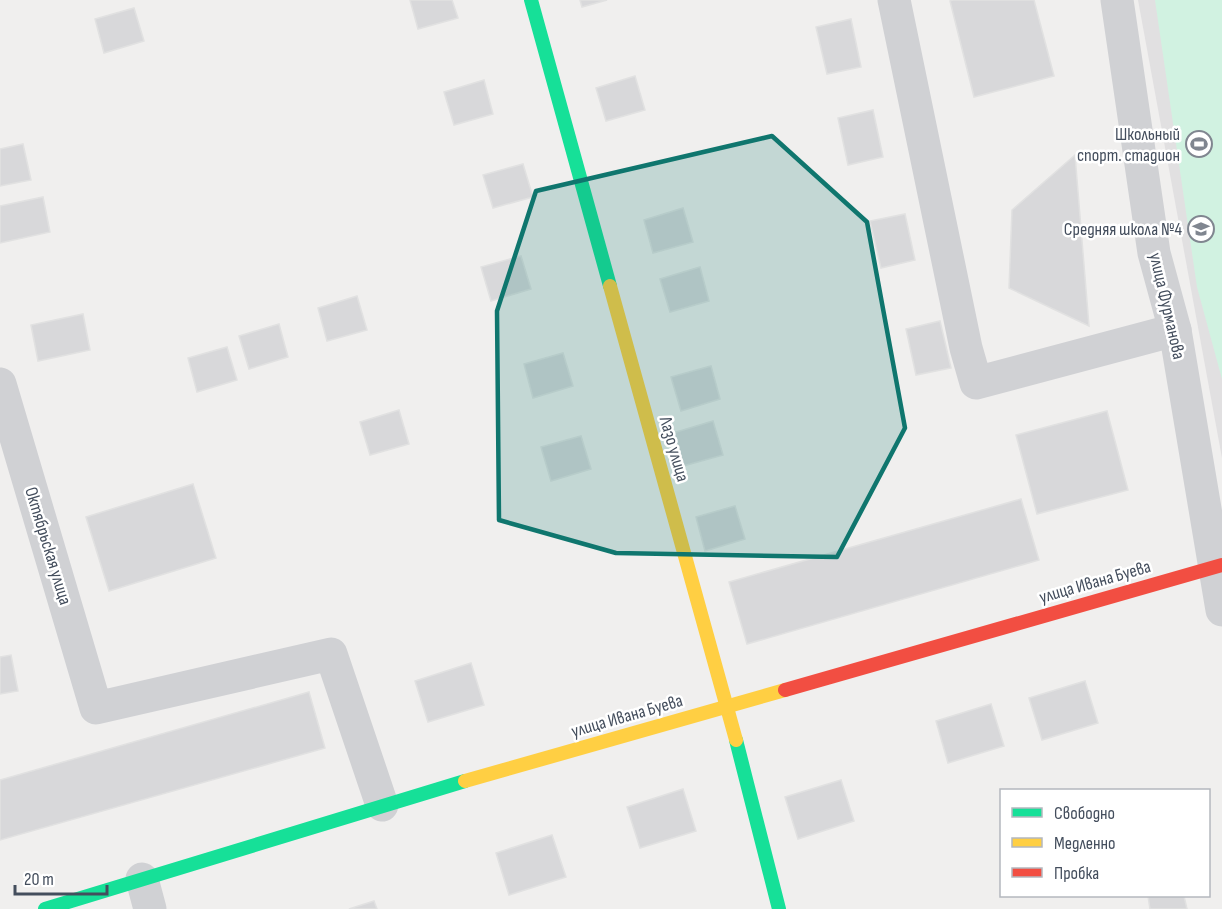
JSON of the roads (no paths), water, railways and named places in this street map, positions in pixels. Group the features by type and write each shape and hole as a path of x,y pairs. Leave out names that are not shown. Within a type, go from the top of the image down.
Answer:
{"street":[{"name":"Лазо улица","path":"531,0 727,706 779,909"},
{"path":"894,0 966,348 976,383 1175,330"},
{"name":"улица Фурманова","path":"1117,0 1154,253 1175,330 1219,566 1222,610"},
{"name":"Октябрьская улица","path":"0,384 96,708 331,654 382,805"},
{"name":"улица Ивана Буева","path":"45,909 146,894 382,805 1219,566"}],"place":[{"name":"Школьный спорт. стадион","path":"1199,144"},
{"name":"Средняя школа №4","path":"1201,229"}]}
